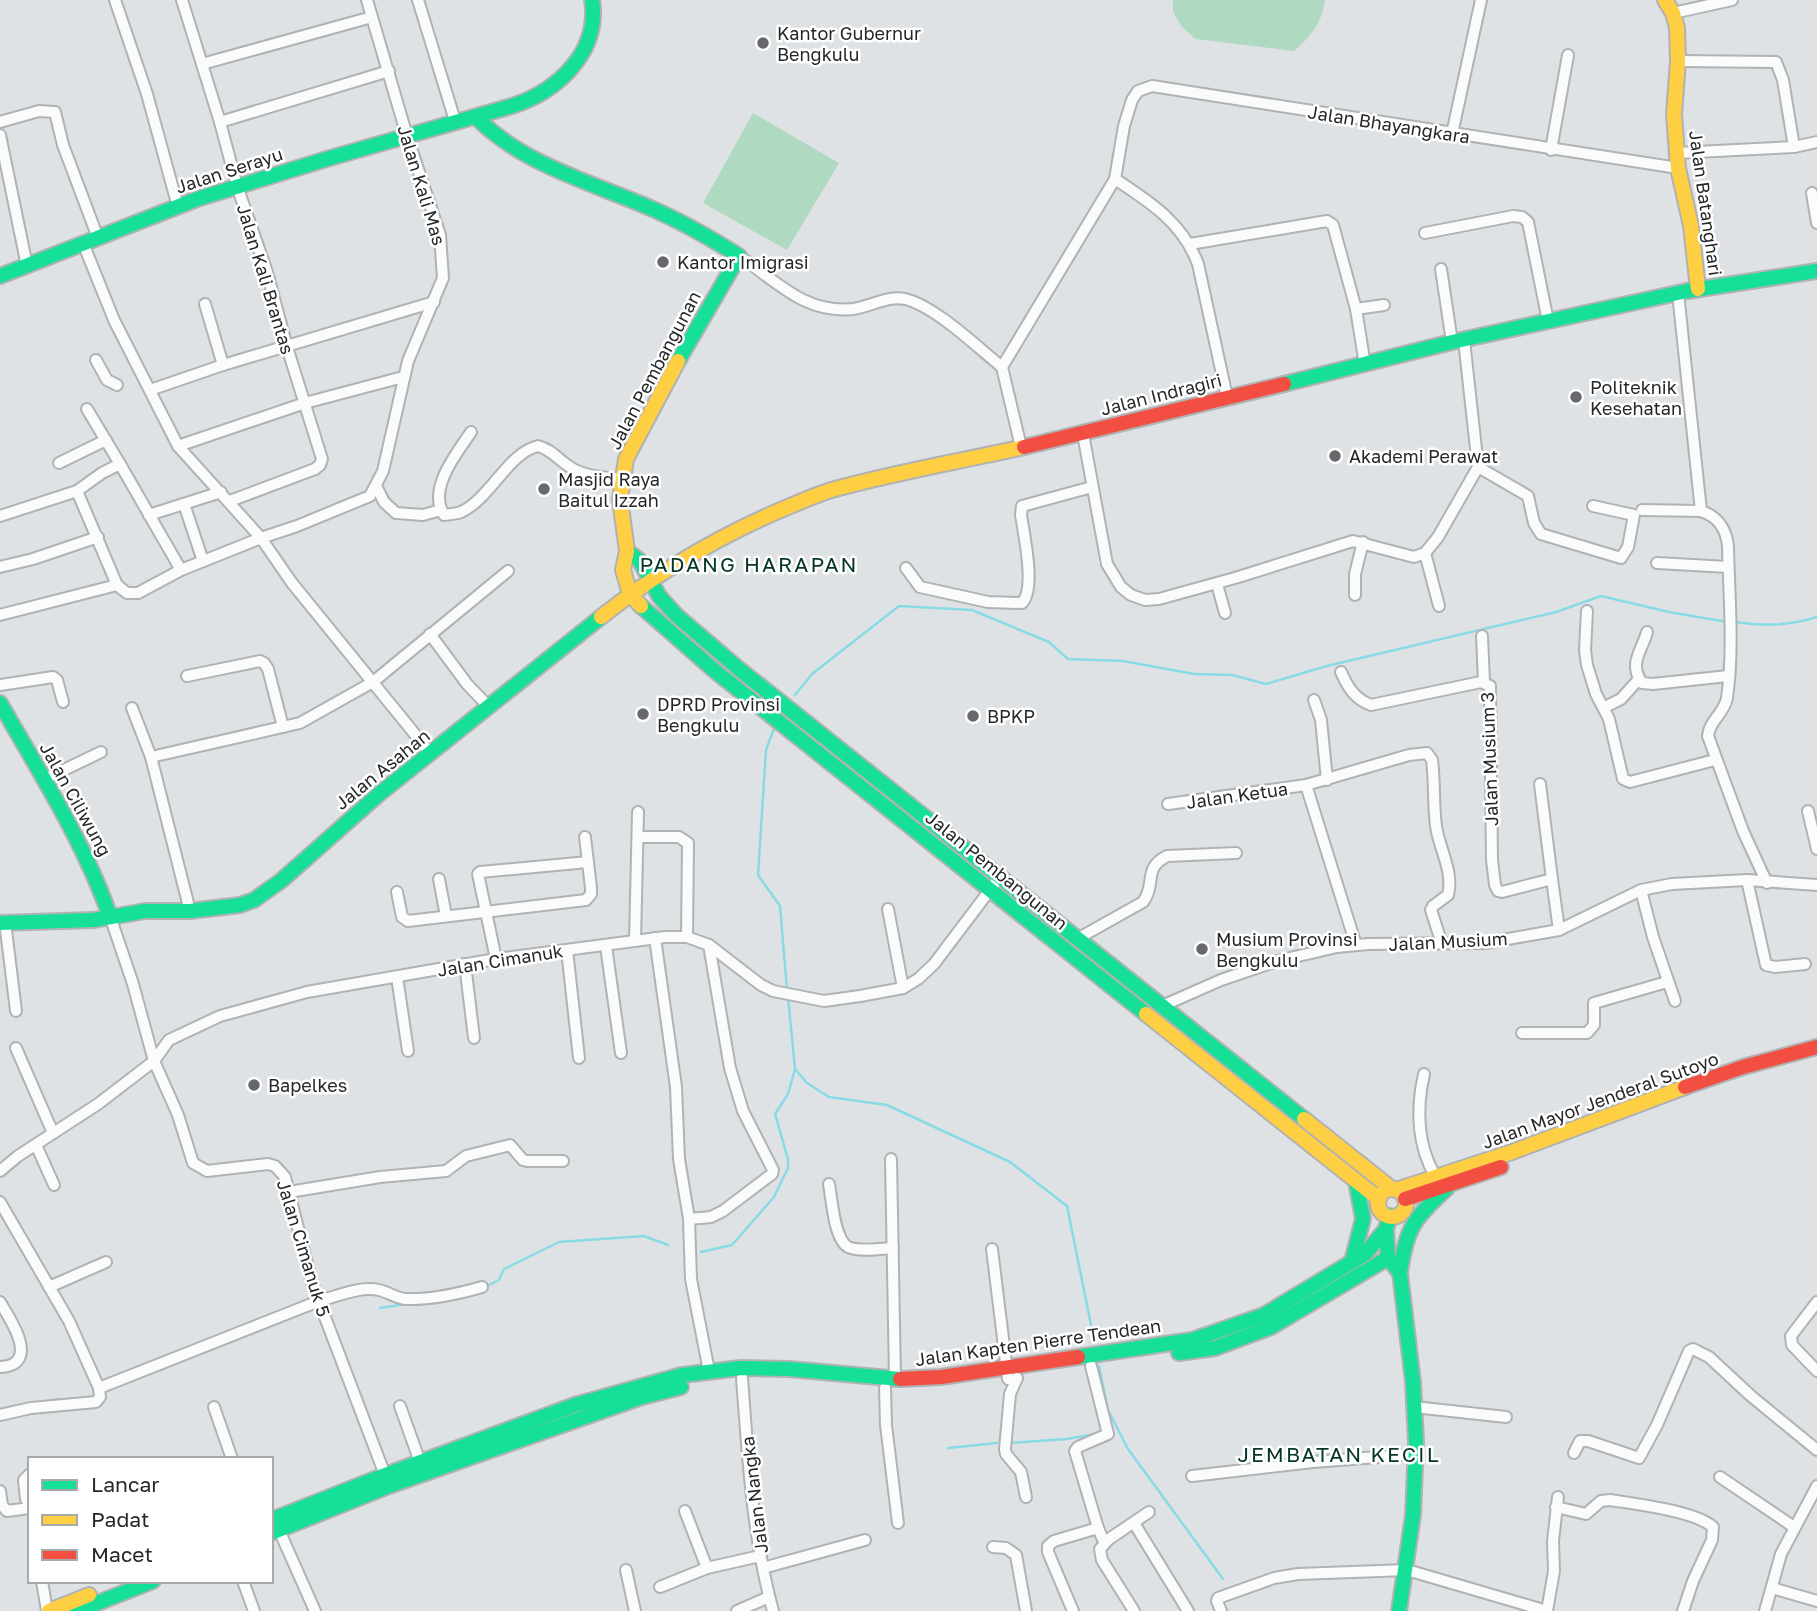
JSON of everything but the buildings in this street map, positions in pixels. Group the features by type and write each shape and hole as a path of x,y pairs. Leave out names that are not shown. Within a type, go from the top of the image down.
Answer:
{"main road":[{"name":"Jalan Serayu","path":"0,276 178,206 237,186 407,135 456,124 532,99 558,82 579,57 594,29 592,0"},
{"name":"Jalan Batanghari","path":"1669,7 1677,28 1678,61 1674,114 1677,161 1691,226 1698,289"},
{"path":"476,117 489,131 524,152 578,179 677,220 739,256"},
{"name":"Jalan Pembangunan","path":"739,256 645,419 626,459 622,479 622,524 627,551 622,570 630,594 715,671 833,755 995,883 1147,1015 1379,1199"},
{"name":"Jalan Indragiri","path":"650,580 767,516 833,489 1083,434 1548,321 1698,289 1817,271"},
{"name":"Jalan Pembangunan","path":"627,551 640,561 659,596 695,632 833,755"},
{"name":"Jalan Asahan","path":"2,920 94,913 110,916 145,911 190,911 240,905 264,895 369,802 650,580"},
{"name":"Jalan Ciliwung","path":"0,703 45,779 100,886 110,916"},
{"name":"Jalan Pembangunan","path":"995,883 1077,939 1398,1193"},
{"path":"1147,1015 1162,1006"},
{"name":"Jalan Mayor Jenderal Sutoyo","path":"1398,1193 1435,1176 1481,1163 1771,1059 1817,1047"},
{"name":"Jalan Mayor Jenderal Sutoyo","path":"1398,1193 1451,1184 1731,1083 1785,1065 1817,1058"},
{"path":"1352,1261 1363,1219 1356,1181"},
{"path":"1399,1611 1412,1534 1416,1454 1414,1407 1400,1273 1408,1231 1415,1217 1451,1184"},
{"path":"1388,1223 1401,1213 1405,1206 1398,1193 1384,1192 1379,1199 1380,1209 1388,1223 1388,1258 1400,1273"},
{"name":"Jalan Kapten Pierre Tendean","path":"387,1480 507,1438 587,1401 649,1383 709,1371 779,1369 934,1388 1192,1340 1264,1315 1316,1285 1365,1254 1388,1223"},
{"name":"Jalan Kapten Pierre Tendean","path":"1011,1375 1091,1366 1215,1348 1232,1343 1271,1326 1388,1258"},
{"name":"Jalan Kapten Pierre Tendean","path":"387,1480 420,1462 703,1381 742,1378 890,1384"},
{"path":"274,1527 387,1480"},
{"path":"48,1611 119,1583"},
{"path":"77,1611 148,1583"}],"street":[{"path":"116,0 147,94 178,206"},
{"name":"Jalan Kali Brantas","path":"183,0 237,186 267,272 321,459 320,465 315,469 230,501"},
{"name":"Jalan Kali Mas","path":"367,0 440,235 443,253 443,278 408,361 391,441 376,486"},
{"path":"418,0 456,124"},
{"path":"1452,134 1481,0"},
{"path":"1669,7 1732,0"},
{"path":"202,64 372,17"},
{"path":"1552,150 1568,55"},
{"path":"1678,61 1776,62 1783,80 1794,146"},
{"path":"220,122 389,71"},
{"name":"Jalan Bhayangkara","path":"1115,179 1124,126 1132,100 1138,91 1152,86 1552,150 1677,161 1817,142"},
{"path":"0,122 39,111 55,112 63,145 98,238"},
{"path":"0,135 26,266"},
{"path":"1002,367 1115,179 1172,220 1190,244 1198,264 1227,397"},
{"path":"1812,193 1817,223"},
{"path":"1425,233 1513,216 1522,217 1528,222 1548,321"},
{"path":"1190,244 1327,221 1333,225 1356,309 1365,365"},
{"path":"83,243 114,320 178,446 261,538 292,583 431,754"},
{"path":"739,256 802,301 819,308 856,308 902,298 915,302 942,319 1002,367 1021,447"},
{"path":"1083,434 1107,564 1121,587 1130,595 1145,600 1159,599 1217,584 1344,542 1363,542 1414,557 1425,553 1450,518 1478,467 1458,341 1441,269"},
{"path":"1678,293 1701,511"},
{"path":"150,390 223,365 434,302"},
{"path":"205,304 223,365"},
{"path":"1356,309 1384,305"},
{"path":"96,360 107,380 117,385"},
{"path":"178,446 305,403 404,377"},
{"path":"87,409 181,570"},
{"path":"471,432 442,478 441,510 444,514 460,512 472,504 521,455 538,446 580,472 593,477 622,479"},
{"path":"59,463 106,440"},
{"path":"0,516 77,491 120,464"},
{"path":"1478,467 1528,496 1534,523 1541,534 1621,558 1628,547 1634,515 1593,506"},
{"path":"376,486 384,502 396,513 423,515 441,510"},
{"path":"77,491 99,537 117,585 127,593 138,593 181,570 362,500 370,496 376,486"},
{"path":"906,568 920,587 988,602 1021,603 1027,596 1028,574 1021,516 1023,506 1092,488"},
{"path":"149,515 221,492"},
{"path":"184,504 203,561"},
{"path":"1642,510 1701,511 1720,522 1727,534 1730,617 1728,676 1725,705 1709,728 1708,736 1715,760 1767,883"},
{"path":"0,567 99,537"},
{"path":"1355,595 1355,574 1363,542"},
{"path":"1425,553 1440,606"},
{"path":"1657,563 1728,567"},
{"path":"150,757 300,723 373,682 508,570"},
{"path":"1217,584 1225,613"},
{"path":"0,615 117,585"},
{"path":"1587,611 1587,665 1596,694 1605,707 1623,779 1626,782 1715,760"},
{"path":"1647,632 1636,657 1639,679 1646,685 1728,676"},
{"path":"430,634 467,684 489,707"},
{"path":"1482,636 1484,682"},
{"path":"187,676 260,661 264,663 284,727"},
{"name":"Jalan Musium 3","path":"1341,672 1357,698 1371,705 1484,682 1490,685 1495,885 1498,891 1502,892 1552,879"},
{"path":"0,685 53,677 57,680 63,702"},
{"path":"1605,707 1621,699 1639,679"},
{"path":"1314,700 1321,720 1327,780"},
{"path":"132,708 150,757 190,911"},
{"path":"45,779 101,752"},
{"name":"Jalan Ketua","path":"1168,804 1306,785 1427,752 1433,770 1436,824 1447,863 1450,887 1448,895 1433,905 1431,910 1442,944"},
{"path":"1540,784 1559,930"},
{"path":"1306,785 1356,945"},
{"path":"1808,811 1817,849"},
{"path":"635,941 638,812"},
{"path":"397,892 400,914 405,921 586,900 591,894 586,837"},
{"path":"638,837 679,837 688,843 687,937"},
{"path":"1077,939 1143,902 1150,885 1150,871 1158,861 1167,856 1236,853"},
{"path":"496,959 478,874 482,870 587,862"},
{"path":"439,879 446,916"},
{"path":"1747,880 1766,965 1775,967 1805,964"},
{"name":"Jalan Musium","path":"1162,1006 1221,980 1278,961 1356,945 1485,943 1559,930 1641,890 1697,881 1747,880 1817,885"},
{"name":"Jalan Cimanuk","path":"0,1171 98,1104 154,1061 169,1040 220,1016 307,992 465,964 655,938 687,937 709,945 761,985 773,991 798,997 835,1000 903,988 918,979 934,964 995,883"},
{"path":"1641,890 1675,1001"},
{"path":"888,909 903,988"},
{"path":"110,916 133,984 154,1061"},
{"path":"2,920 16,1011"},
{"path":"655,938 676,1087 679,1160 689,1220 691,1279 709,1371"},
{"path":"689,1220 711,1217 723,1212 773,1171 743,1111 730,1068 709,945"},
{"path":"606,946 621,1053"},
{"path":"567,950 579,1058"},
{"path":"465,964 474,1038"},
{"path":"397,977 408,1051"},
{"path":"1522,1033 1587,1033 1594,1025 1594,1003 1667,982"},
{"path":"16,1048 53,1133"},
{"name":"Jalan Cimanuk 5","path":"154,1061 178,1115 193,1163 206,1171 268,1164 275,1166 285,1177 312,1283 387,1480"},
{"path":"1424,1073 1419,1107 1423,1151 1435,1176"},
{"path":"36,1145 54,1185"},
{"path":"289,1192 380,1177 446,1171 466,1156 510,1145 527,1161 563,1161"},
{"path":"891,1159 893,1248 890,1384 886,1425 898,1523"},
{"path":"829,1184 837,1228 845,1245 853,1248 893,1248"},
{"path":"0,1202 69,1321 99,1388 100,1397 96,1402 30,1408 0,1415"},
{"path":"992,1249 1011,1375 1004,1449 1021,1472 1026,1497"},
{"path":"49,1287 106,1262"},
{"path":"99,1388 319,1301 368,1289 406,1299 448,1295 482,1287"},
{"path":"1817,1302 1791,1335 1792,1345 1817,1371"},
{"path":"0,1367 4,1368 18,1361 21,1353 16,1329 2,1310"},
{"path":"1574,1453 1580,1441 1588,1441 1639,1458 1689,1351 1693,1349 1709,1357 1751,1396 1817,1450"},
{"path":"1091,1366 1108,1434 1078,1447 1075,1451 1104,1542"},
{"name":"Jalan Nangka","path":"742,1378 750,1489 760,1556 773,1611"},
{"path":"400,1406 420,1462"},
{"path":"214,1407 231,1457"},
{"path":"1414,1407 1506,1417"},
{"path":"1192,1476 1313,1462 1416,1454"},
{"path":"28,1477 24,1480 28,1502"},
{"path":"1720,1477 1794,1527"},
{"path":"1765,1611 1781,1554 1817,1486"},
{"path":"0,1491 2,1504 7,1511 28,1506"},
{"path":"1221,1611 1217,1599 1274,1578 1298,1574 1407,1570 1519,1607 1547,1611 1554,1571 1553,1541 1557,1502 1586,1514 1601,1501 1610,1500 1703,1519 1713,1527 1712,1541 1693,1581 1683,1611"},
{"path":"685,1511 707,1568"},
{"path":"1134,1611 1102,1560 1100,1549 1104,1542 1149,1512"},
{"path":"1134,1523 1188,1611"},
{"path":"274,1527 315,1611"},
{"path":"1073,1611 1048,1552 1048,1546 1054,1541 1098,1528"},
{"path":"763,1568 865,1540"},
{"path":"993,1547 1006,1548 1016,1555 1026,1611"},
{"path":"660,1587 707,1568 760,1556"},
{"path":"626,1570 635,1611"},
{"path":"42,1583 48,1611"},
{"path":"244,1583 254,1611"},
{"path":"1772,1588 1817,1601"},
{"path":"737,1611 769,1597"}],"green space":[{"path":"1173,0 1325,0 1315,29 1294,51 1195,39 1181,26 1173,11"},
{"path":"753,113 839,163 787,250 703,203"}],"waterway":[{"path":"795,695 812,674 899,606 972,610 1049,642 1068,659 1123,661 1194,674 1232,675 1266,684 1327,666 1556,612 1601,596 1727,622"},
{"path":"1734,622 1776,624 1817,617"},
{"path":"775,726 766,750 758,875 780,906 787,990"},
{"path":"788,997 795,1069 807,1083 829,1097 887,1105 1010,1162 1067,1206 1092,1330"},
{"path":"701,1252 732,1245 774,1197 788,1168 788,1159 775,1114 788,1094 795,1069"},
{"path":"485,1287 499,1280 504,1269 559,1242 644,1236 668,1245"},
{"path":"380,1308 406,1304"},
{"path":"1099,1366 1108,1410 1128,1449 1223,1579"},
{"path":"48,1402 58,1399"},
{"path":"1009,1443 1095,1434"},
{"path":"948,1448 997,1443"}],"traffic: fast":[{"path":"0,276 197,199 529,99 560,80 582,52 593,19 592,0"},
{"path":"476,117 495,134 538,161 666,215 739,256 678,361"},
{"path":"1284,384 1452,342 1687,291 1817,271"},
{"path":"627,551 640,561 659,596 676,615 739,669 1304,1119"},
{"path":"641,606 715,671 1146,1014"},
{"path":"0,923 94,920 145,911 190,911 240,905 254,900 282,880 379,794 601,617"},
{"path":"0,703 74,834 110,916"},
{"path":"1352,1261 1363,1219 1356,1181"},
{"path":"1400,1273 1405,1245 1413,1225 1447,1188"},
{"path":"1390,1216 1386,1229 1388,1258 1400,1273 1413,1382 1416,1442 1413,1515 1399,1611"},
{"path":"1078,1357 1192,1340 1264,1315 1365,1254 1386,1229"},
{"path":"1179,1353 1215,1348 1271,1327 1388,1258"},
{"path":"273,1519 575,1405 682,1375 741,1368 789,1369 900,1379"},
{"path":"273,1532 389,1486 642,1397 681,1387"},
{"path":"77,1611 148,1583"}],"traffic: slow":[{"path":"1665,0 1673,13 1677,28 1678,61 1674,114 1678,168 1691,226 1698,289"},
{"path":"641,606 630,594 623,570 627,551 620,499 626,459 678,361"},
{"path":"601,617 692,555 765,517 813,497 882,477 1024,447"},
{"path":"1146,1014 1379,1199"},
{"path":"1396,1190 1512,1152 1685,1087"},
{"path":"1304,1119 1392,1189"},
{"path":"1392,1189 1402,1193 1406,1203 1402,1213 1392,1217 1382,1213 1378,1203 1382,1193 1392,1189"},
{"path":"49,1611 89,1595"}],"traffic: jam":[{"path":"1024,447 1284,384"},
{"path":"1685,1087 1743,1067 1817,1047"},
{"path":"1405,1199 1501,1167"},
{"path":"900,1379 941,1377 1078,1357"}],"place":[{"name":"Kantor Gubernur Bengkulu","path":"763,43"},
{"name":"Kantor Imigrasi","path":"663,262"},
{"name":"Politeknik Kesehatan","path":"1576,397"},
{"name":"Akademi Perawat","path":"1335,456"},
{"name":"Masjid Raya Baitul Izzah","path":"544,489"},
{"name":"DPRD Provinsi Bengkulu","path":"643,714"},
{"name":"BPKP","path":"973,716"},
{"name":"Musium Provinsi Bengkulu","path":"1202,949"},
{"name":"Bapelkes","path":"254,1085"}],"district":[{"name":"PADANG HARAPAN","path":"749,564"},
{"name":"JEMBATAN KECIL","path":"1339,1454"}]}
